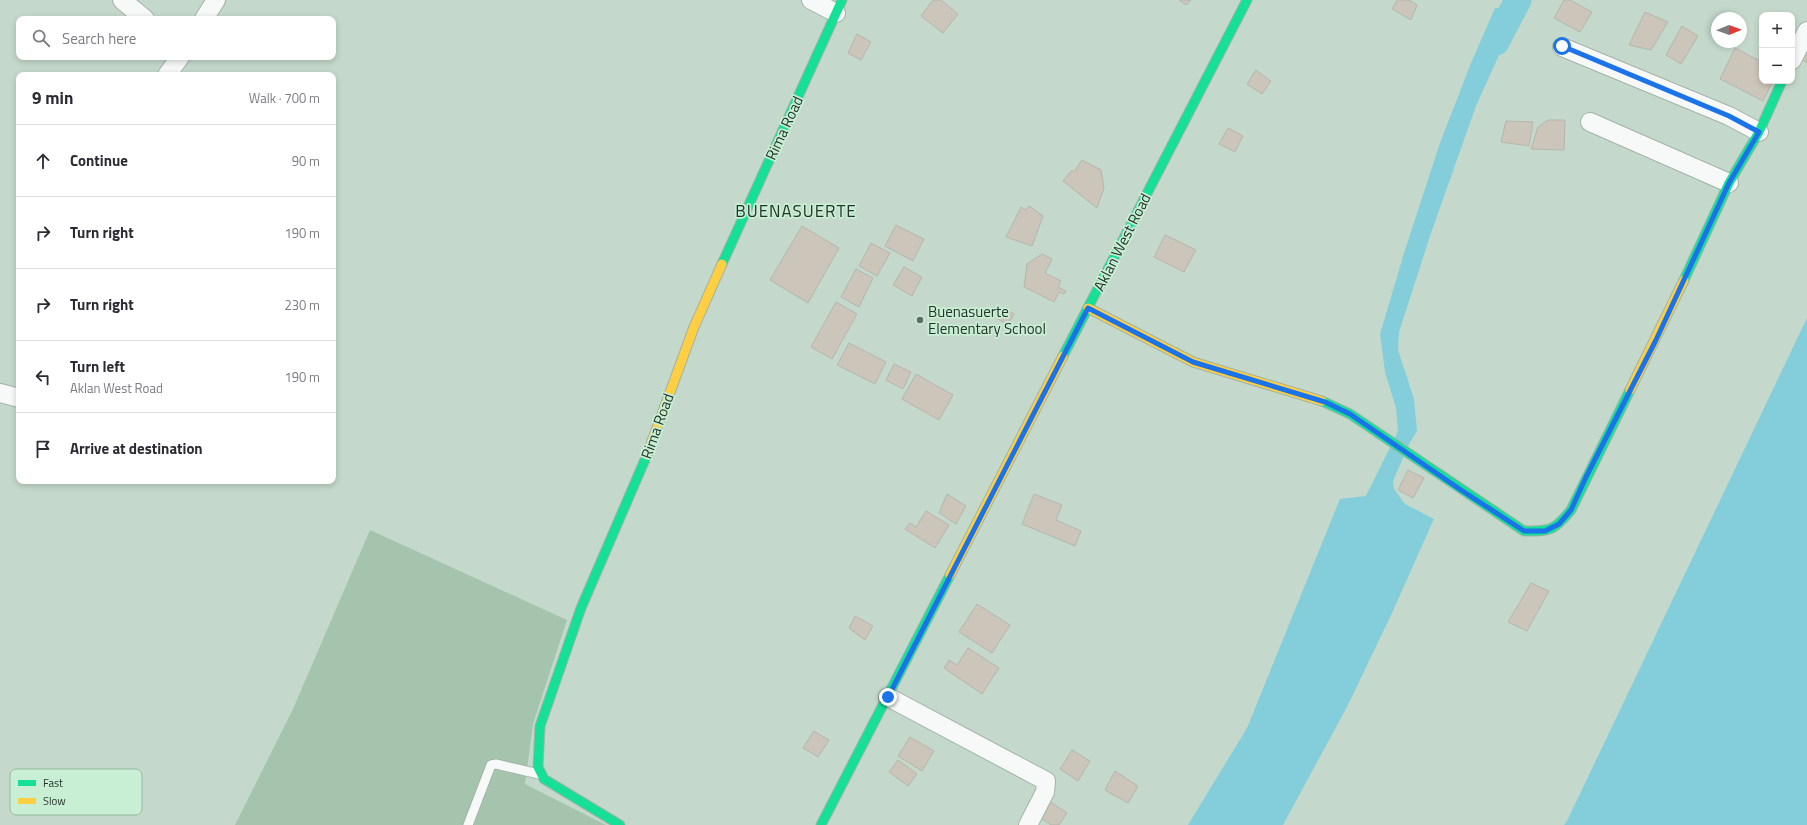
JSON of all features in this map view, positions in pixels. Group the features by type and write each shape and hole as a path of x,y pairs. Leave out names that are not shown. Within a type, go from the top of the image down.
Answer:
{"street":[{"path":"122,0 141,16"},
{"path":"206,16 216,0"},
{"path":"812,0 839,7"},
{"name":"Aklan West Road","path":"821,825 1247,0"},
{"name":"Rima Road","path":"541,775 538,767 540,726 580,608 641,472 694,327 748,204 839,7"},
{"path":"1795,54 1807,31"},
{"path":"1562,46 1729,116 1759,132"},
{"path":"169,72 178,60"},
{"path":"1088,308 1193,362 1325,402 1350,414 1524,531 1545,531 1559,524 1571,510 1586,477 1656,340 1729,183 1759,132 1781,84"},
{"path":"1590,122 1729,183"},
{"path":"0,393 16,397"},
{"path":"888,697 1046,781 1045,792 1028,825"},
{"path":"541,775 544,779 620,825"}],"lane":[{"path":"468,825 491,765 496,764 541,775"}],"green space":[{"path":"370,530 567,620 533,724 525,784 606,825 235,825 293,709"}],"water":[{"path":"1495,8 1524,10 1499,55 1476,106 1431,233 1399,332 1398,350 1414,399 1417,431 1409,444 1393,481 1394,489 1405,504 1434,519 1392,613 1348,705 1283,825 1188,825 1247,728 1340,499 1366,496 1398,431 1396,408 1385,372 1380,334 1405,250 1440,143 1471,63"},
{"path":"1807,318 1807,825 1564,825 1567,821"}],"building":[{"path":"933,0 941,0 958,14 943,33 921,16"},
{"path":"1179,0 1191,0 1186,5"},
{"path":"1397,0 1409,0 1417,5 1411,20 1392,9"},
{"path":"1564,0 1570,0 1592,12 1580,32 1554,18"},
{"path":"1645,12 1668,22 1651,50 1629,45"},
{"path":"1682,26 1698,36 1681,64 1666,55"},
{"path":"857,34 871,42 861,60 848,53"},
{"path":"1735,48 1759,60 1759,84 1772,84 1763,101 1720,79"},
{"path":"1807,48 1807,63 1801,59"},
{"path":"1256,70 1271,81 1262,94 1247,84"},
{"path":"1548,120 1565,120 1564,150 1531,149 1538,127"},
{"path":"1506,121 1533,122 1529,146 1501,142"},
{"path":"1228,128 1243,136 1235,152 1219,144"},
{"path":"1082,160 1101,170 1104,188 1097,208 1063,181 1071,171 1075,171"},
{"path":"1029,206 1043,216 1032,246 1006,237 1021,207 1026,210"},
{"path":"896,225 924,239 913,261 885,246"},
{"path":"802,226 839,248 808,303 770,280"},
{"path":"1165,235 1196,250 1184,272 1154,257"},
{"path":"871,243 890,253 877,276 859,266"},
{"path":"1042,254 1052,259 1045,273 1061,281 1058,287 1066,291 1064,294 1059,292 1054,302 1024,287 1027,264"},
{"path":"904,267 922,277 912,296 893,285"},
{"path":"856,269 873,278 859,307 841,297"},
{"path":"836,302 857,314 832,359 811,347"},
{"path":"1004,308 1014,314 1008,325 998,319"},
{"path":"849,343 886,362 875,384 837,365"},
{"path":"894,364 911,372 903,389 886,380"},
{"path":"916,374 953,395 939,420 902,399"},
{"path":"1408,470 1424,478 1413,498 1398,490"},
{"path":"947,494 966,506 956,524 939,513"},
{"path":"1034,494 1062,505 1056,520 1081,531 1075,546 1022,524"},
{"path":"926,511 949,525 935,548 905,529 910,523 916,527"},
{"path":"1531,583 1549,591 1527,631 1508,622"},
{"path":"977,604 1010,625 992,653 959,632"},
{"path":"855,616 873,626 865,640 849,628"},
{"path":"968,648 999,668 982,694 944,668 949,660 957,665"},
{"path":"814,731 829,740 818,757 803,748"},
{"path":"910,737 934,751 922,771 898,756"},
{"path":"1072,750 1090,761 1078,781 1060,769"},
{"path":"898,760 917,774 908,786 889,772"},
{"path":"1115,771 1138,786 1128,803 1105,790"},
{"path":"1046,799 1067,813 1059,825 1051,825 1036,815"}],"waterway":[{"path":"1496,42 1518,0"}],"traffic: fast":[{"path":"722,264 842,0"},
{"path":"1063,356 1247,0"},
{"path":"1684,280 1729,183 1759,132 1781,84"},
{"path":"1322,401 1350,414 1524,531 1540,531 1556,526 1571,510 1630,390"},
{"path":"620,825 544,779 538,767 540,726 581,608 647,455"},
{"path":"821,825 950,575"}],"traffic: slow":[{"path":"647,455 694,327 722,264"},
{"path":"1630,390 1684,280"},
{"path":"1088,308 1193,362 1322,401"},
{"path":"950,575 1063,356"}],"place":[{"name":"Buenasuerte Elementary School","path":"920,320"}],"district":[{"name":"BUENASUERTE","path":"796,211"}],"route":[{"path":"888,697 1088,308 1193,362 1325,402 1350,414 1524,531 1545,531 1559,524 1571,510 1586,477 1656,340 1729,183 1759,132 1729,116 1562,46"}]}
